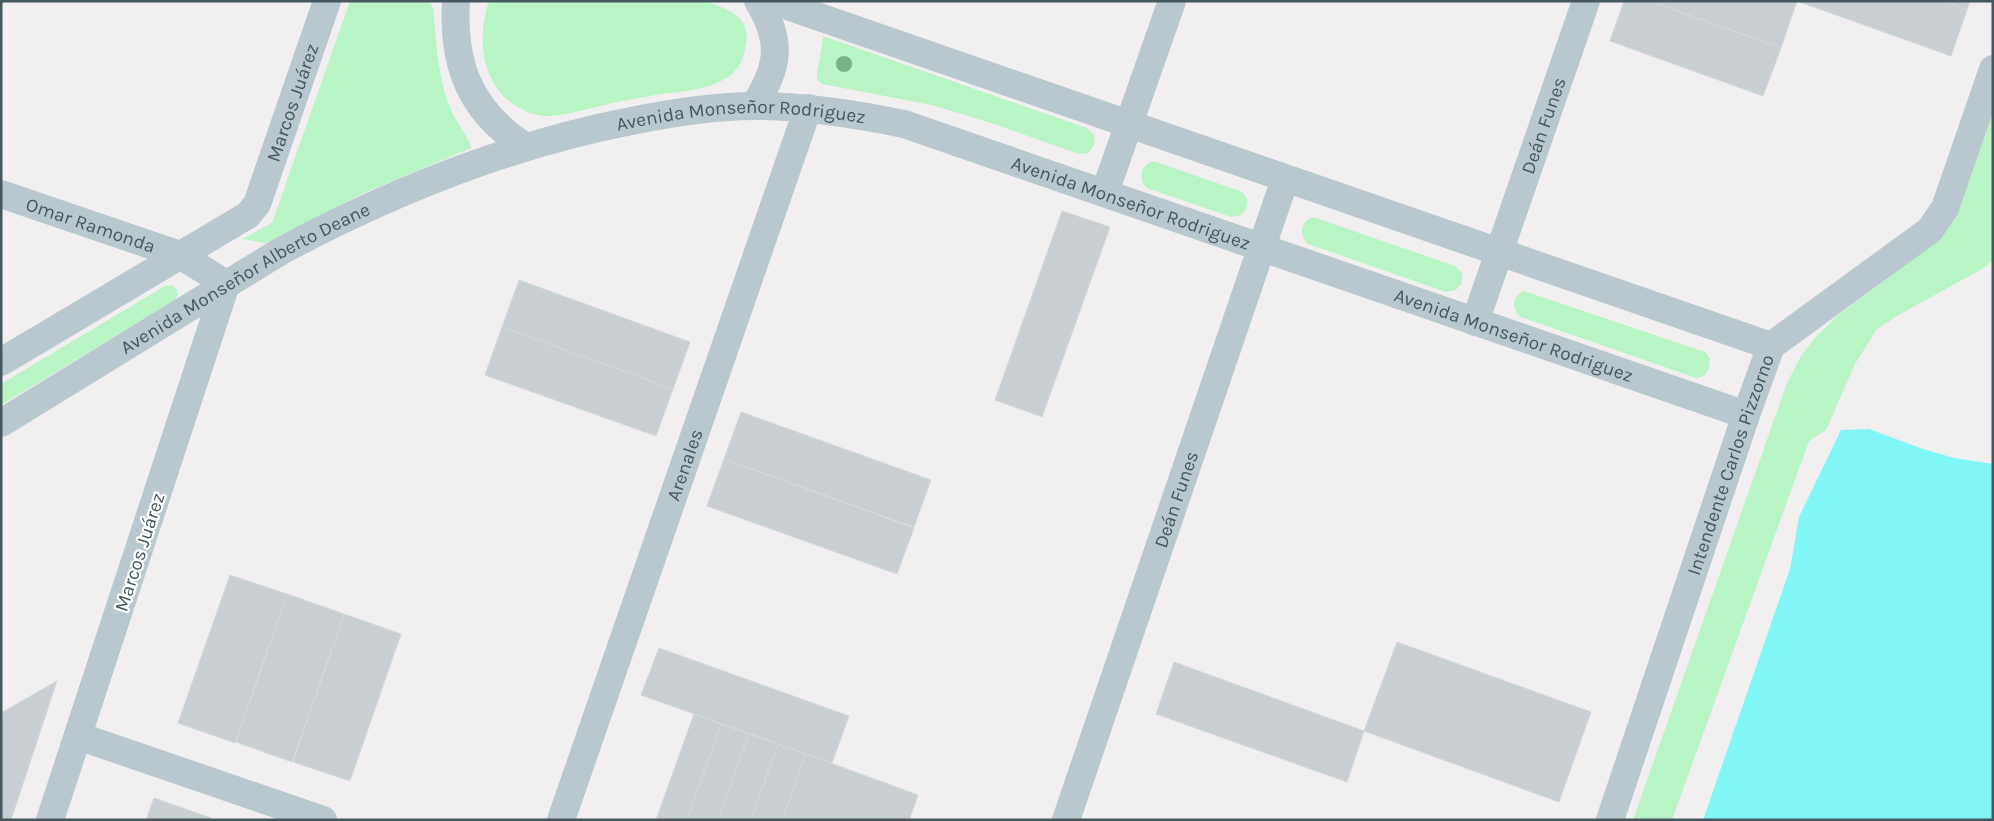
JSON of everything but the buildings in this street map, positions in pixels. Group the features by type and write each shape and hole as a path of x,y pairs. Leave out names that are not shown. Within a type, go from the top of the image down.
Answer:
{"street":[{"name":"Marcos Juárez","path":"180,255 248,215 257,204 327,1"},
{"path":"456,1 457,47 464,74 474,97 489,117 506,134 526,147"},
{"path":"754,106 764,90 774,67 776,42 770,20 758,1"},
{"path":"773,1 1771,346"},
{"path":"1105,192 1172,1"},
{"name":"Deán Funes","path":"1475,322 1586,1"},
{"name":"Intendente Carlos Pizzorno","path":"1610,820 1771,346 1930,230 1945,208 1993,69"},
{"name":"Avenida Monseñor Rodriguez","path":"499,155 605,126 702,109 754,106 808,108 904,124 1746,415"},
{"name":"Arenales","path":"562,820 808,108"},
{"name":"Avenida Monseñor Alberto Deane","path":"1,423 289,247 415,187 499,155"},
{"name":"Deán Funes","path":"1066,820 1285,179"},
{"name":"Omar Ramonda","path":"1,194 180,255 226,284"},
{"path":"1,362 180,255"},
{"name":"Marcos Juárez","path":"50,820 226,284"},
{"path":"78,736 323,820"}],"green space":[{"path":"350,1 430,1 433,9 438,61 443,86 452,112 471,148 364,193 266,243 242,239 272,223"},
{"path":"489,1 705,1 737,16 746,29 747,38 740,63 731,75 722,81 700,88 623,101 563,115 538,115 525,111 513,104 502,94 488,70 484,57 483,29"},
{"path":"823,36 1087,128 1095,136 1094,145 1088,153 1079,154 991,123 932,105 822,84 817,76"},
{"path":"1993,109 1993,258 1986,267 1902,313 1877,329 1855,364 1826,430 1809,441 1672,820 1633,820 1787,383 1801,356 1815,338 1836,317 1936,242 1951,224"},
{"path":"1151,162 1156,162 1240,191 1246,196 1248,202 1246,209 1241,215 1231,217 1147,188 1141,178 1144,167"},
{"path":"1316,218 1455,266 1462,273 1462,283 1456,290 1446,292 1308,244 1303,237 1302,230 1307,220"},
{"path":"172,285 177,290 178,295 174,301 1,405 1,384 165,286"},
{"path":"1524,291 1705,352 1710,359 1709,368 1704,376 1696,378 1521,317 1515,310 1514,303 1517,296"}],"water":[{"path":"1869,429 1954,458 1993,464 1993,820 1703,820 1790,569 1799,517 1841,430"}]}
